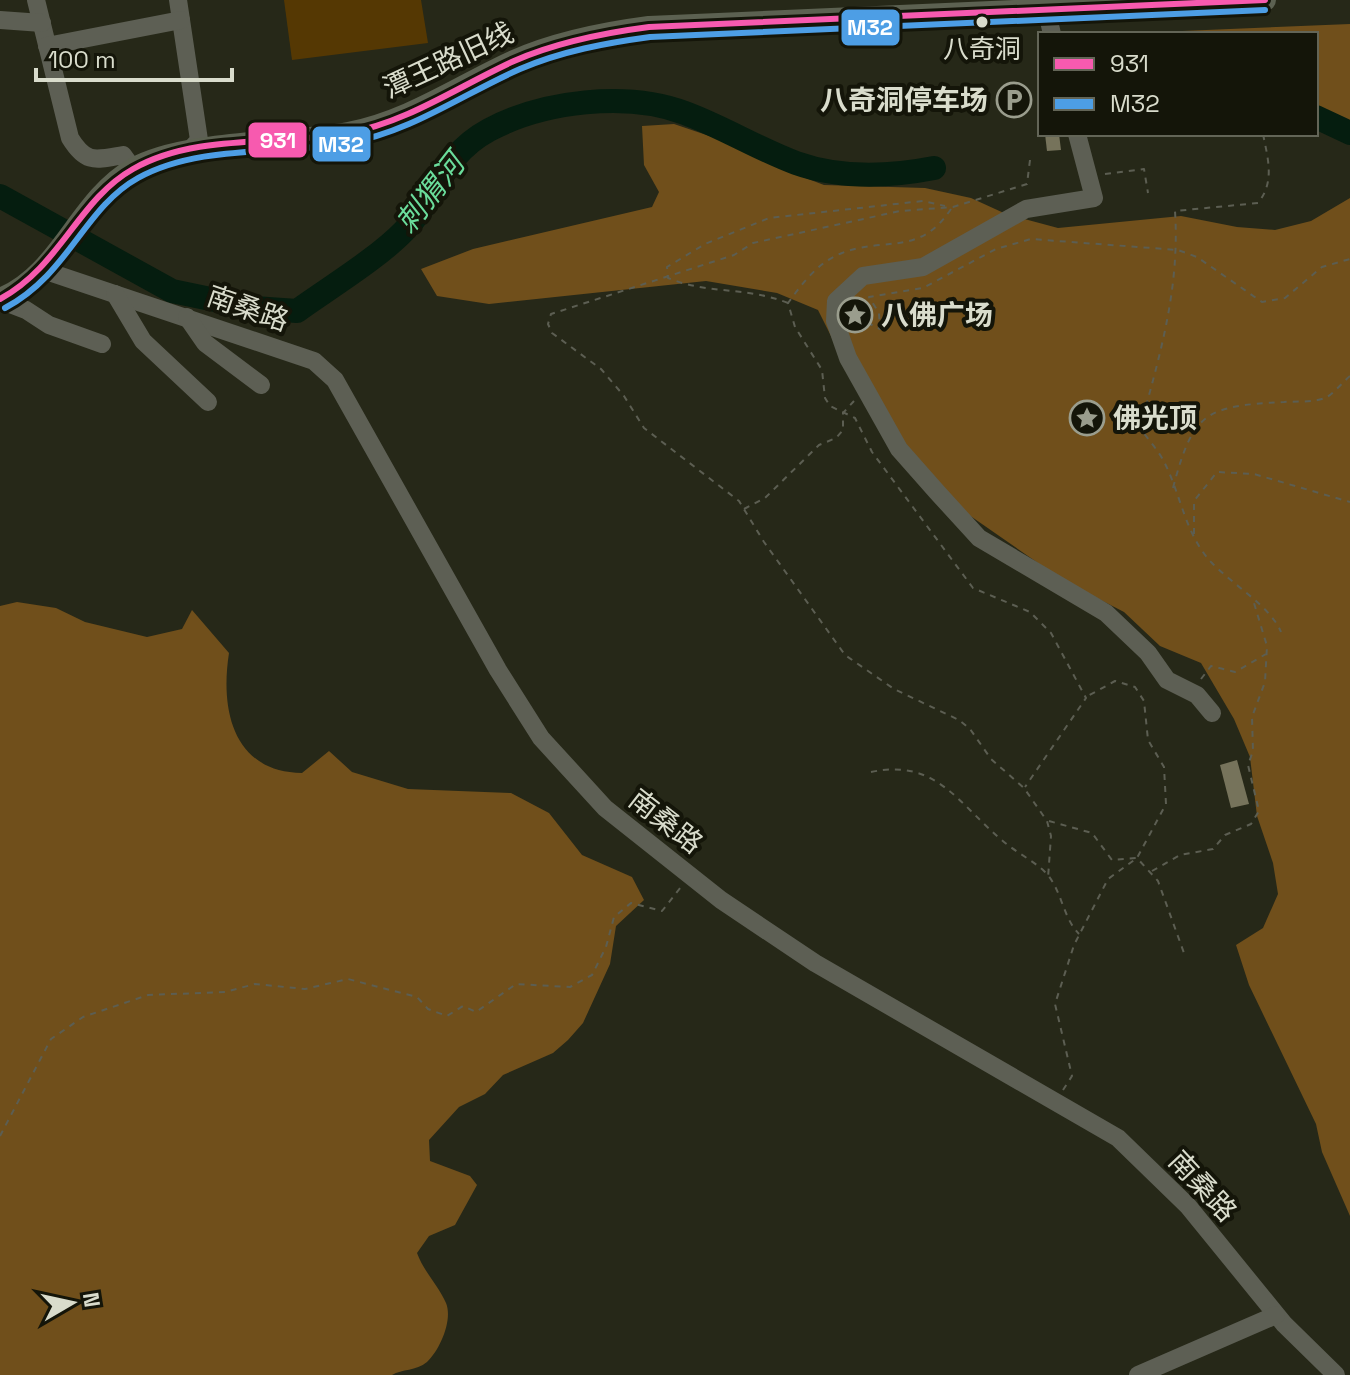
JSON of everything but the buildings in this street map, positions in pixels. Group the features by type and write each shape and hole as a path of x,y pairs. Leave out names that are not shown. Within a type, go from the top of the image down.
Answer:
{"main road":[{"name":"潭王路旧线","path":"0,300 25,286 46,266 94,206 133,169 188,152 333,135 374,126 438,100 514,61 604,34 649,27 873,8 1046,8 1265,0"}],"street":[{"path":"36,0 70,138 80,154 95,160 123,155 133,169"},
{"path":"178,0 199,140 188,152"},
{"path":"1046,8 1052,32"},
{"path":"0,20 42,23"},
{"path":"47,46 181,20"},
{"path":"1078,136 1094,198 1026,209 923,267 863,276 836,301 835,321 857,376 899,449 979,538 1106,613 1148,653 1167,680 1191,692 1212,713"},
{"name":"南桑路","path":"46,266 115,294 314,361 335,380 498,670 541,738 605,808 690,875 815,963 1118,1138 1188,1206 1276,1315 1310,1353 1336,1375"},
{"path":"115,294 143,341 208,402"},
{"path":"0,300 26,310 57,329 102,344"},
{"path":"187,317 205,343 261,385"},
{"path":"1138,1375 1276,1315"}],"path":[{"path":"1263,136 1270,178 1267,192 1258,203 1175,211 1178,250 1172,296 1140,428 1162,459 1194,538 1211,562 1254,603 1274,615 1281,632"},
{"path":"1030,160 1027,184 953,207 900,211 753,243 734,255 551,314 548,324 552,333 601,369 644,428 739,501 789,579 845,655 894,689 959,720 970,729 991,759 1024,788 1047,821 1051,836 1048,878"},
{"path":"1088,176 1144,169 1148,193"},
{"path":"668,278 667,267 684,255 750,223 769,218 923,201 953,207"},
{"path":"838,332 859,330 870,324 880,329 879,313 869,297 923,288 996,249 1031,239 1178,250 1197,257 1262,302 1285,298 1322,267 1350,259"},
{"path":"668,278 694,288 759,292 788,303"},
{"path":"744,509 765,498 819,445 836,438 843,430 843,413 854,403 857,376"},
{"path":"1173,488 1186,441 1196,424 1244,404 1327,396 1350,376"},
{"path":"1194,538 1194,501 1217,472 1254,474 1350,502"},
{"path":"1152,871 1180,855 1213,849 1225,835 1256,820 1259,811 1248,765 1253,751 1252,717 1265,682 1267,653 1264,627 1254,603"},
{"path":"1191,692 1211,666 1235,672 1267,653"},
{"path":"1056,1101 1072,1076 1055,1004 1080,935 1108,879 1137,858 1166,804 1164,767 1148,740 1144,701 1135,687 1115,681 1086,698"},
{"path":"871,772 894,767 915,770 942,784 1002,841 1048,878 1062,901 1068,923 1080,935"},
{"path":"1047,821 1092,833 1112,860 1137,858 1152,871 1184,953"},
{"path":"0,1136 51,1039 83,1017 148,995 225,992 255,984 276,983 305,989 348,979 417,997 428,1009 447,1016 463,1006 476,1012 516,984 570,987 592,975 606,947 614,917 631,903 662,911 690,875"}],"shaded area":[{"path":"284,0 421,0 428,43 292,60"},
{"path":"1350,24 1350,124 1318,110 1318,32 1158,32"},
{"path":"674,124 730,143 774,166 824,185 925,188 971,198 1006,214 1058,228 1181,216 1237,227 1275,230 1311,221 1350,198 1350,1216 1322,1152 1316,1124 1249,985 1236,945 1263,928 1278,894 1273,863 1257,816 1250,757 1234,719 1201,663 1160,646 1124,612 1064,581 969,515 920,463 842,358 818,310 777,293 706,281 489,304 437,296 421,269 473,249 652,207 659,192 644,165 642,126"},
{"path":"17,602 56,608 85,622 147,637 182,629 192,610 229,653 227,696 230,716 246,750 260,762 279,770 302,773 329,751 352,772 408,789 511,793 549,813 582,855 632,877 644,900 616,926 610,964 583,1023 553,1053 503,1075 485,1094 459,1107 429,1140 430,1161 470,1176 477,1185 455,1225 429,1236 417,1253 448,1310 441,1343 423,1365 392,1375 0,1375 0,606"}],"waterway":[{"name":"刺猬河","path":"0,196 172,291 254,308 297,311 367,262 404,231 450,164 473,140 511,120 559,106 612,101 662,106 685,113 796,163 830,172 882,175 934,168"},
{"name":"刺猬河","path":"1318,118 1350,133"}],"transit line":[{"name":"931","path":"0,299 39,269 114,182 157,158 211,145 322,137 370,128 412,112 514,61 580,39 649,27 1265,0"},
{"name":"M32","path":"5,308 45,278 103,206 119,191 162,167 214,155 322,147 371,138 415,121 520,69 584,48 650,37 1265,10"}],"place":[{"name":"八奇洞","path":"982,22"},
{"name":"八奇洞停车场","path":"1014,100"},
{"name":"八佛广场","path":"855,315"},
{"name":"佛光顶","path":"1087,418"}]}
